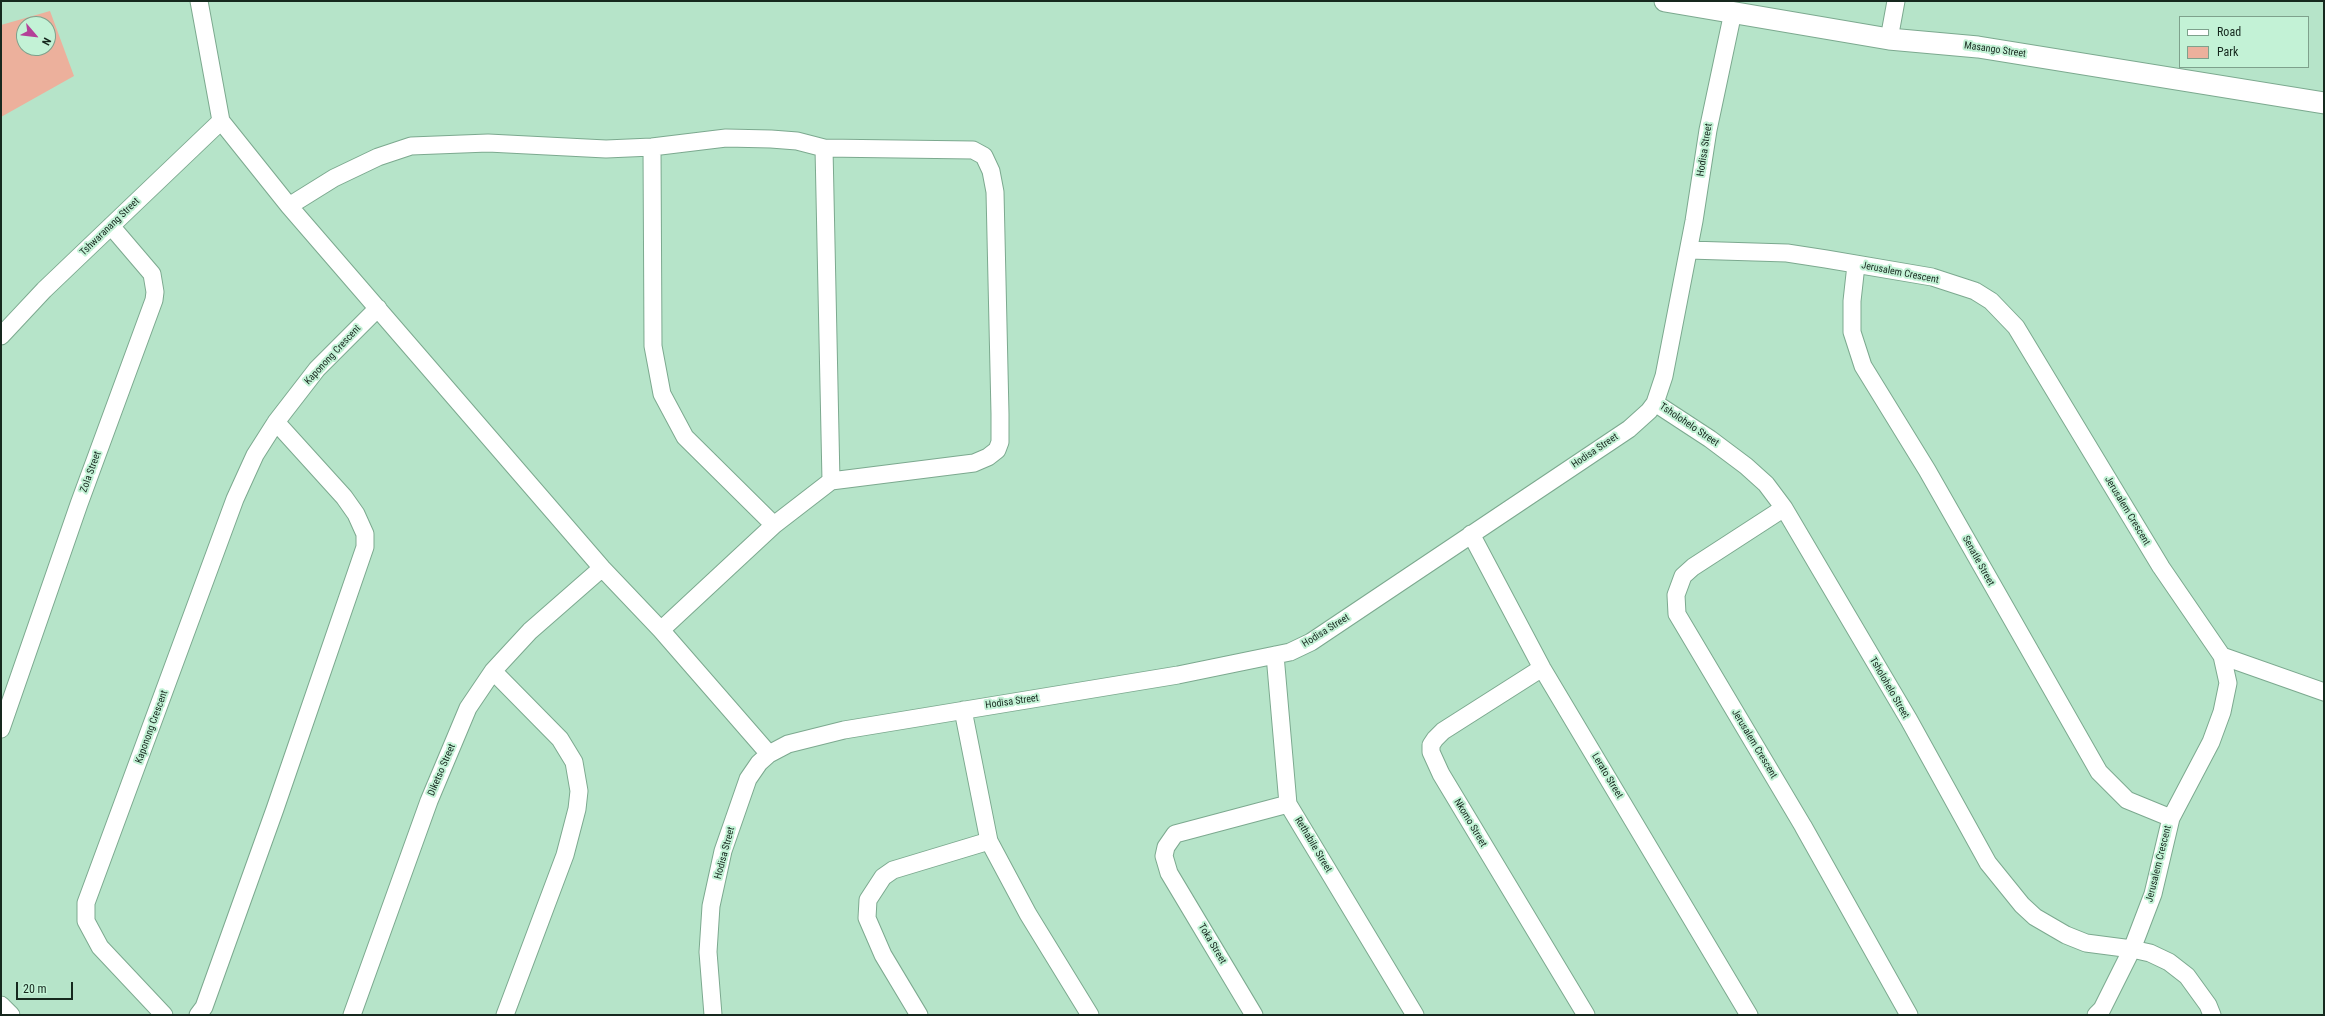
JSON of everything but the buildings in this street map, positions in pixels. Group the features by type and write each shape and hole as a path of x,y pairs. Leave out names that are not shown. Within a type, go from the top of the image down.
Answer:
{"street":[{"path":"199,1 221,121 289,206 602,568 661,630 769,754"},
{"name":"Masango Street","path":"1665,1 1889,39 1985,48 2324,104"},
{"path":"1889,39 1896,1"},
{"name":"Hodisa Street","path":"713,1015 708,952 711,906 721,859 748,779 759,762 769,754 788,744 844,730 1178,675 1290,652 1311,642 1629,429 1655,403 1664,376 1694,221 1708,130 1733,12"},
{"name":"Tshwaranang Street","path":"1,336 111,226 221,121"},
{"path":"289,206 334,178 378,157 411,146 488,142 606,149 652,147 726,138 797,141 824,148 973,150 984,156 988,162 994,192 1000,414 1000,442 997,450 988,457 974,463 831,481 774,524 661,630"},
{"path":"652,147 653,346 662,394 685,437 774,524"},
{"path":"824,148 831,481"},
{"name":"Zola Street","path":"1,729 79,504 154,300 155,292 152,274 111,226"},
{"name":"Jerusalem Crescent","path":"1688,250 1786,253 1932,277 1975,291 1999,308 2016,327 2161,567 2222,656 2228,683 2222,712 2211,742 2171,818 2153,894 2132,949 2102,1009 2096,1015"},
{"name":"Senatle Street","path":"1856,264 1852,300 1852,332 1863,366 1927,470 2099,772 2127,800 2171,818"},
{"name":"Kaponong Crescent","path":"164,1015 100,947 86,920 86,903 235,500 255,455 276,422 317,369 378,308"},
{"name":"Tsholohelo Street","path":"1655,403 1710,439 1746,466 1766,484 1784,508 1908,720 1988,863 2002,882 2035,917 2066,935 2086,943 2150,953 2169,962 2186,976 2208,1005 2212,1015"},
{"path":"198,1015 204,1007 275,809 365,547 363,529 356,514 344,497 276,422"},
{"name":"Jerusalem Crescent","path":"1784,508 1693,566 1683,576 1676,595 1677,614 1803,826 1909,1015"},
{"name":"Lerato Street","path":"1471,534 1542,668 1749,1015"},
{"name":"Diketso Street","path":"352,1015 429,801 468,708 493,671 536,626 602,568"},
{"name":"Rethabile Street","path":"1275,655 1288,804 1415,1015"},
{"path":"2222,656 2324,692"},
{"name":"Nkomo Street","path":"1542,668 1443,731 1431,745 1431,752 1440,774 1586,1015"},
{"path":"493,671 560,739 574,762 579,791 577,809 565,855 505,1015"},
{"path":"963,710 990,841 1028,914 1090,1015"},
{"name":"Toka Street","path":"1254,1015 1169,873 1164,856 1166,846 1176,834 1288,804"},
{"path":"919,1015 883,955 867,918 868,900 883,877 893,870 990,841"},
{"path":"1,1005 11,1015"}],"green space":[{"path":"50,11 52,16 32,16"},
{"path":"16,21 16,56 56,56 56,27 74,76 1,117 1,25"}]}
